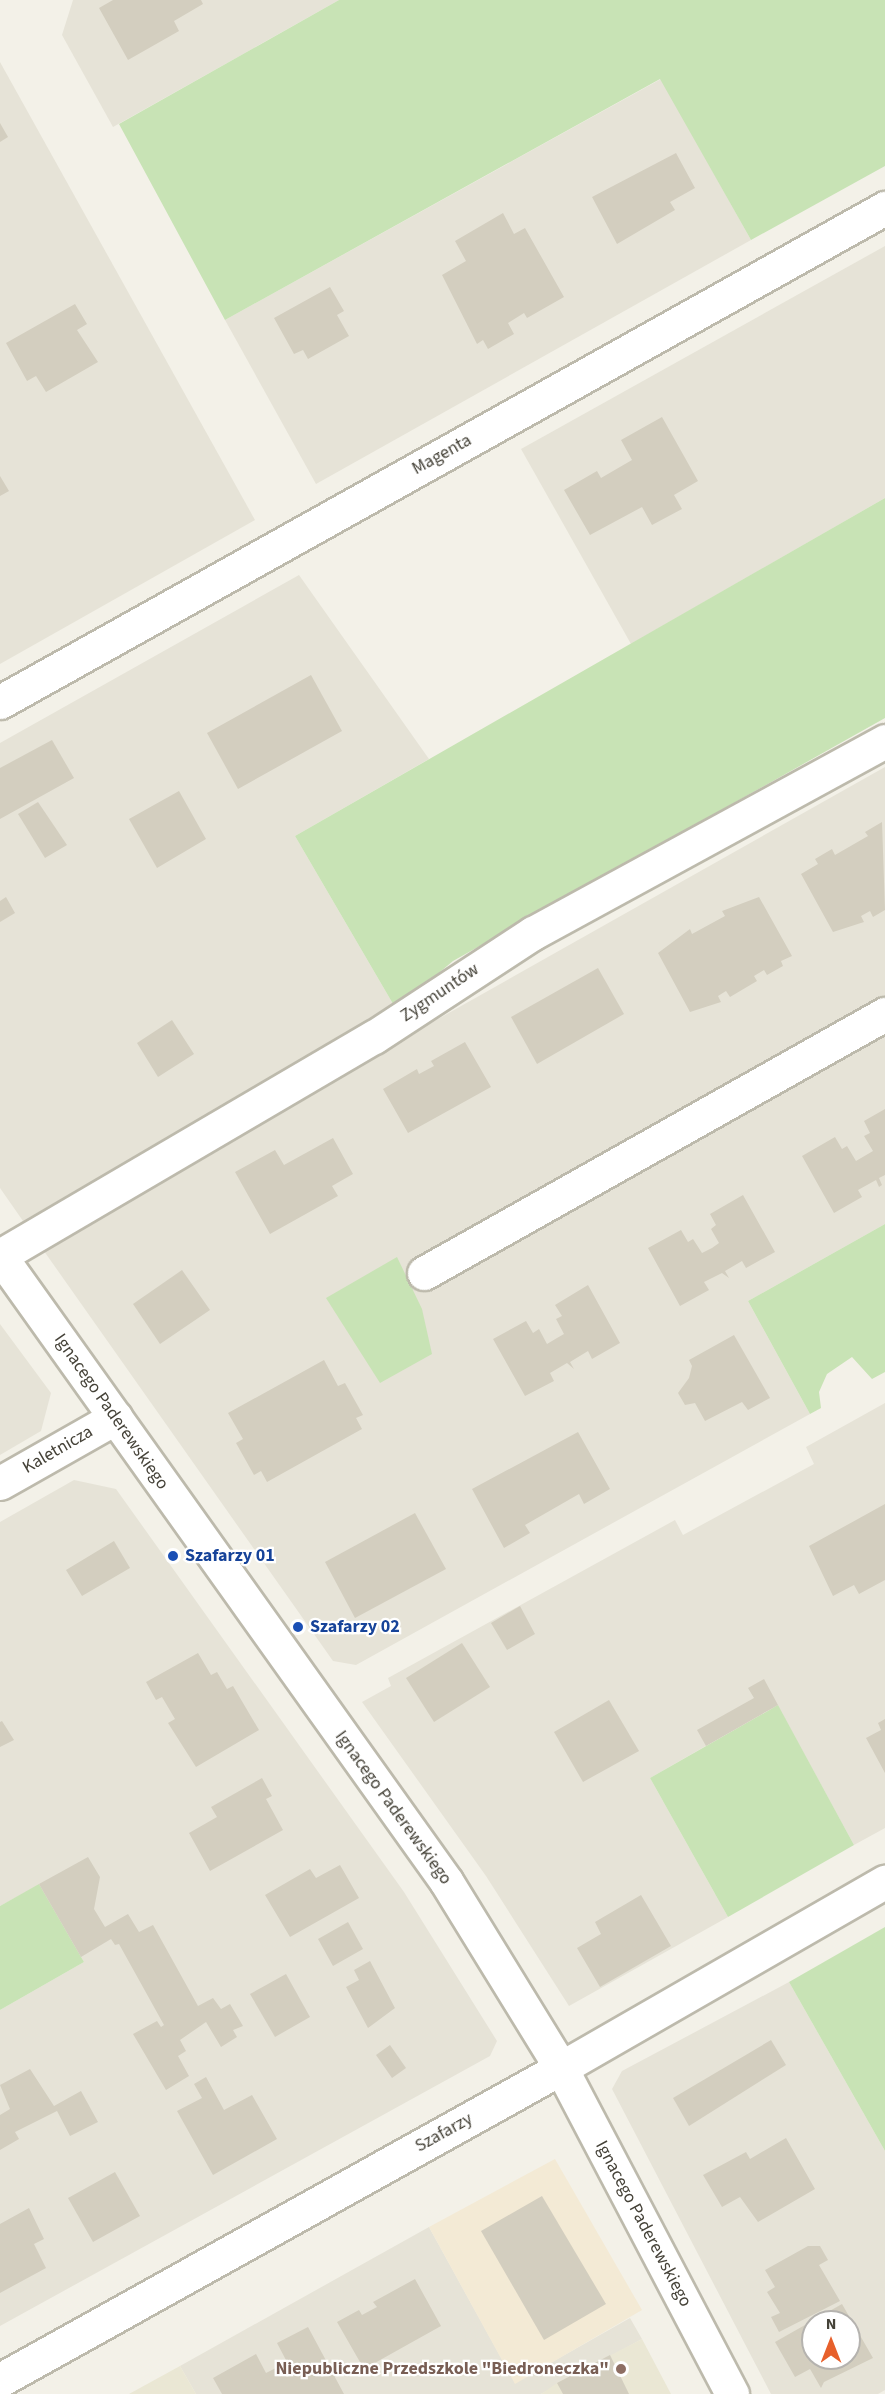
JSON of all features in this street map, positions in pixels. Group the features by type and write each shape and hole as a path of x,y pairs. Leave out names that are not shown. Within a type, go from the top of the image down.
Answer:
{"street":[{"name":"Magenta","path":"0,702 885,208"},
{"name":"Zygmuntów","path":"0,1256 374,1037 533,933 885,741"},
{"path":"424,1273 885,1014"},
{"name":"Ignacego Paderewskiego","path":"0,1256 446,1881 561,2068 732,2394"},
{"name":"Kaletnicza","path":"0,1483 116,1417"},
{"name":"Szafarzy","path":"0,2380 561,2068 885,1882"}],"shaded area":[{"path":"73,0 339,0 113,127 62,35"},
{"path":"0,62 255,520 0,664"},
{"path":"661,79 751,240 316,484 225,320"},
{"path":"885,246 885,498 631,644 521,449"},
{"path":"299,575 429,759 295,836 396,1009 23,1221 0,1188 0,743"},
{"path":"885,767 885,1224 748,1301 810,1414 356,1665 333,1661 39,1244"},
{"path":"0,1324 51,1393 41,1431 0,1455"},
{"path":"885,1403 885,1828 854,1845 778,1706 763,1713 650,1778 728,1917 569,2006 486,1876 362,1702 391,1686 388,1678 675,1520 683,1535 814,1464 806,1447"},
{"path":"74,1480 116,1489 404,1892 497,2041 490,2056 0,2326 0,2010 84,1962 39,1885 0,1906 0,1522"},
{"path":"789,1982 885,2151 885,2390 878,2394 771,2394 612,2089 622,2071"},
{"path":"555,2159 642,2310 515,2384 429,2227"},
{"path":"429,2227 515,2383 630,2318 642,2339 541,2394 196,2394 180,2366"},
{"name":"Niepubliczne Przedszkole \"Biedroneczka\"","path":"642,2339 671,2394 541,2394 557,2383"},
{"path":"180,2366 196,2394 129,2394"}],"green space":[{"path":"339,0 885,0 885,166 751,240 660,79 225,320 119,124"},
{"path":"885,498 885,718 453,961 396,1009 295,836"},
{"path":"885,1224 885,1372 872,1379 852,1357 827,1374 819,1392 821,1408 810,1414 748,1301"},
{"path":"397,1257 422,1309 432,1354 380,1383 326,1298"},
{"path":"778,1705 854,1845 728,1917 650,1778"},
{"path":"39,1884 84,1962 0,2010 0,1906"},
{"path":"885,1927 885,2151 789,1982"}],"building":[{"path":"113,0 201,0 203,4 174,21 179,31 128,60 99,8"},
{"path":"0,123 8,137 0,142"},
{"path":"676,153 695,188 670,202 675,210 617,244 592,197"},
{"path":"503,213 514,234 525,228 564,297 527,318 524,313 508,323 514,334 488,349 483,340 477,344 442,275 466,261 455,241"},
{"path":"330,287 344,311 337,315 349,336 308,359 303,350 294,354 274,318"},
{"path":"75,304 87,324 77,330 98,362 46,392 36,376 27,381 6,343"},
{"path":"662,417 698,481 674,495 682,509 652,525 642,507 590,535 564,490 597,471 601,478 632,460 621,440"},
{"path":"0,476 9,491 0,496"},
{"path":"311,675 342,731 238,789 207,733"},
{"path":"52,740 74,778 0,819 0,768"},
{"path":"179,791 206,839 157,868 129,819"},
{"path":"38,802 67,845 45,858 18,814"},
{"path":"882,822 885,910 873,917 870,911 861,916 864,922 833,932 801,874 818,864 815,859 832,849 835,855 868,836 865,832"},
{"path":"6,897 15,913 0,922 0,901"},
{"path":"759,897 792,956 781,961 783,966 767,975 764,970 754,976 757,981 730,997 726,991 718,996 721,1002 690,1012 658,953 690,929 692,934 725,916 722,911"},
{"path":"598,968 624,1014 537,1064 511,1017"},
{"path":"172,1020 194,1054 158,1077 137,1043"},
{"path":"465,1042 491,1087 408,1133 383,1089 417,1069 419,1074 434,1066 431,1061"},
{"path":"885,1109 885,1175 879,1178 882,1185 879,1187 876,1180 858,1190 862,1197 834,1213 802,1156 835,1137 842,1149 847,1146 856,1161 873,1151 864,1136 870,1133 864,1121"},
{"path":"333,1138 353,1174 332,1186 338,1196 270,1234 235,1172 275,1150 284,1165"},
{"path":"743,1195 775,1252 746,1268 742,1261 725,1271 729,1278 722,1273 704,1282 709,1290 680,1306 648,1248 681,1230 688,1242 693,1239 702,1253 712,1248 719,1243 711,1229 716,1225 710,1214"},
{"path":"182,1270 210,1310 160,1344 133,1304"},
{"path":"588,1285 620,1343 592,1359 588,1351 570,1362 574,1369 567,1363 550,1373 554,1381 525,1396 493,1339 526,1321 533,1333 539,1329 547,1344 564,1334 556,1319 562,1316 555,1305"},
{"path":"734,1335 770,1398 748,1410 742,1402 705,1421 695,1403 685,1405 678,1393 689,1378 692,1366 689,1360"},
{"path":"324,1360 338,1386 345,1383 363,1415 356,1418 362,1429 267,1482 261,1471 254,1475 236,1443 243,1439 228,1413"},
{"path":"578,1432 610,1489 584,1504 579,1494 525,1525 530,1533 504,1548 472,1489"},
{"path":"885,1504 885,1580 859,1594 854,1585 833,1596 809,1546"},
{"path":"415,1513 446,1569 355,1618 325,1562"},
{"path":"114,1541 130,1568 82,1596 66,1570"},
{"path":"520,1606 535,1634 507,1650 491,1623"},
{"path":"462,1643 490,1687 434,1722 406,1678"},
{"path":"198,1653 211,1675 217,1672 227,1689 233,1686 259,1730 196,1767 168,1723 175,1719 162,1697 156,1700 146,1682"},
{"path":"764,1679 778,1705 706,1746 697,1730 754,1698 748,1688"},
{"path":"609,1700 639,1751 583,1782 554,1732"},
{"path":"885,1719 885,1773 866,1738 881,1730 878,1723"},
{"path":"2,1721 14,1740 0,1747 0,1722"},
{"path":"262,1778 272,1796 266,1799 283,1830 210,1871 189,1833 217,1817 211,1807"},
{"path":"88,1857 100,1877 94,1909 105,1927 128,1914 139,1932 153,1925 198,2006 213,1998 221,2009 230,2004 243,2026 233,2030 237,2037 221,2047 206,2022 180,2040 186,2051 178,2056 189,2076 166,2090 133,2034 157,2021 161,2027 164,2025 119,1944 115,1945 111,1939 81,1957 39,1884"},
{"path":"340,1865 359,1898 290,1937 265,1895 310,1869 316,1878"},
{"path":"641,1895 671,1946 600,1987 577,1948 601,1934 595,1922"},
{"path":"348,1922 363,1949 333,1966 318,1939"},
{"path":"370,1961 395,2008 368,2028 346,1987 359,1980 354,1970"},
{"path":"286,1974 310,2017 275,2037 250,1994"},
{"path":"771,2040 786,2065 689,2126 673,2098"},
{"path":"390,2045 406,2068 392,2078 376,2055"},
{"path":"30,2069 54,2106 81,2091 98,2122 70,2136 57,2111 15,2132 19,2139 0,2150 0,2115 10,2109 0,2085"},
{"path":"206,2077 224,2110 252,2095 277,2139 213,2175 177,2111 202,2098 194,2084"},
{"path":"786,2138 815,2189 758,2222 740,2197 722,2207 703,2175 746,2152 750,2159"},
{"path":"115,2172 140,2216 93,2242 68,2198"},
{"path":"542,2196 606,2304 544,2340 481,2231"},
{"path":"29,2208 44,2239 34,2244 46,2268 0,2293 0,2224"},
{"path":"808,2246 820,2246 828,2260 819,2265 840,2301 822,2310 801,2310 801,2321 779,2332 771,2317 780,2313 767,2292 775,2287 765,2270"},
{"path":"415,2279 441,2326 364,2369 337,2322 359,2310 362,2315 377,2307 373,2302"},
{"path":"842,2304 845,2310 831,2310"},
{"path":"308,2327 344,2394 222,2394 213,2378 256,2354 266,2373 287,2362 277,2343"},
{"path":"801,2327 801,2370 808,2370 795,2377 775,2342"},
{"path":"861,2337 873,2358 861,2364"},
{"path":"610,2355 629,2394 563,2394 557,2383"},
{"path":"811,2370 848,2370 824,2382 821,2388"}],"place":[{"name":"Szafarzy 01","path":"173,1556"},
{"name":"Szafarzy 02","path":"298,1627"},
{"name":"Niepubliczne Przedszkole \"Biedroneczka\"","path":"621,2369"}]}
